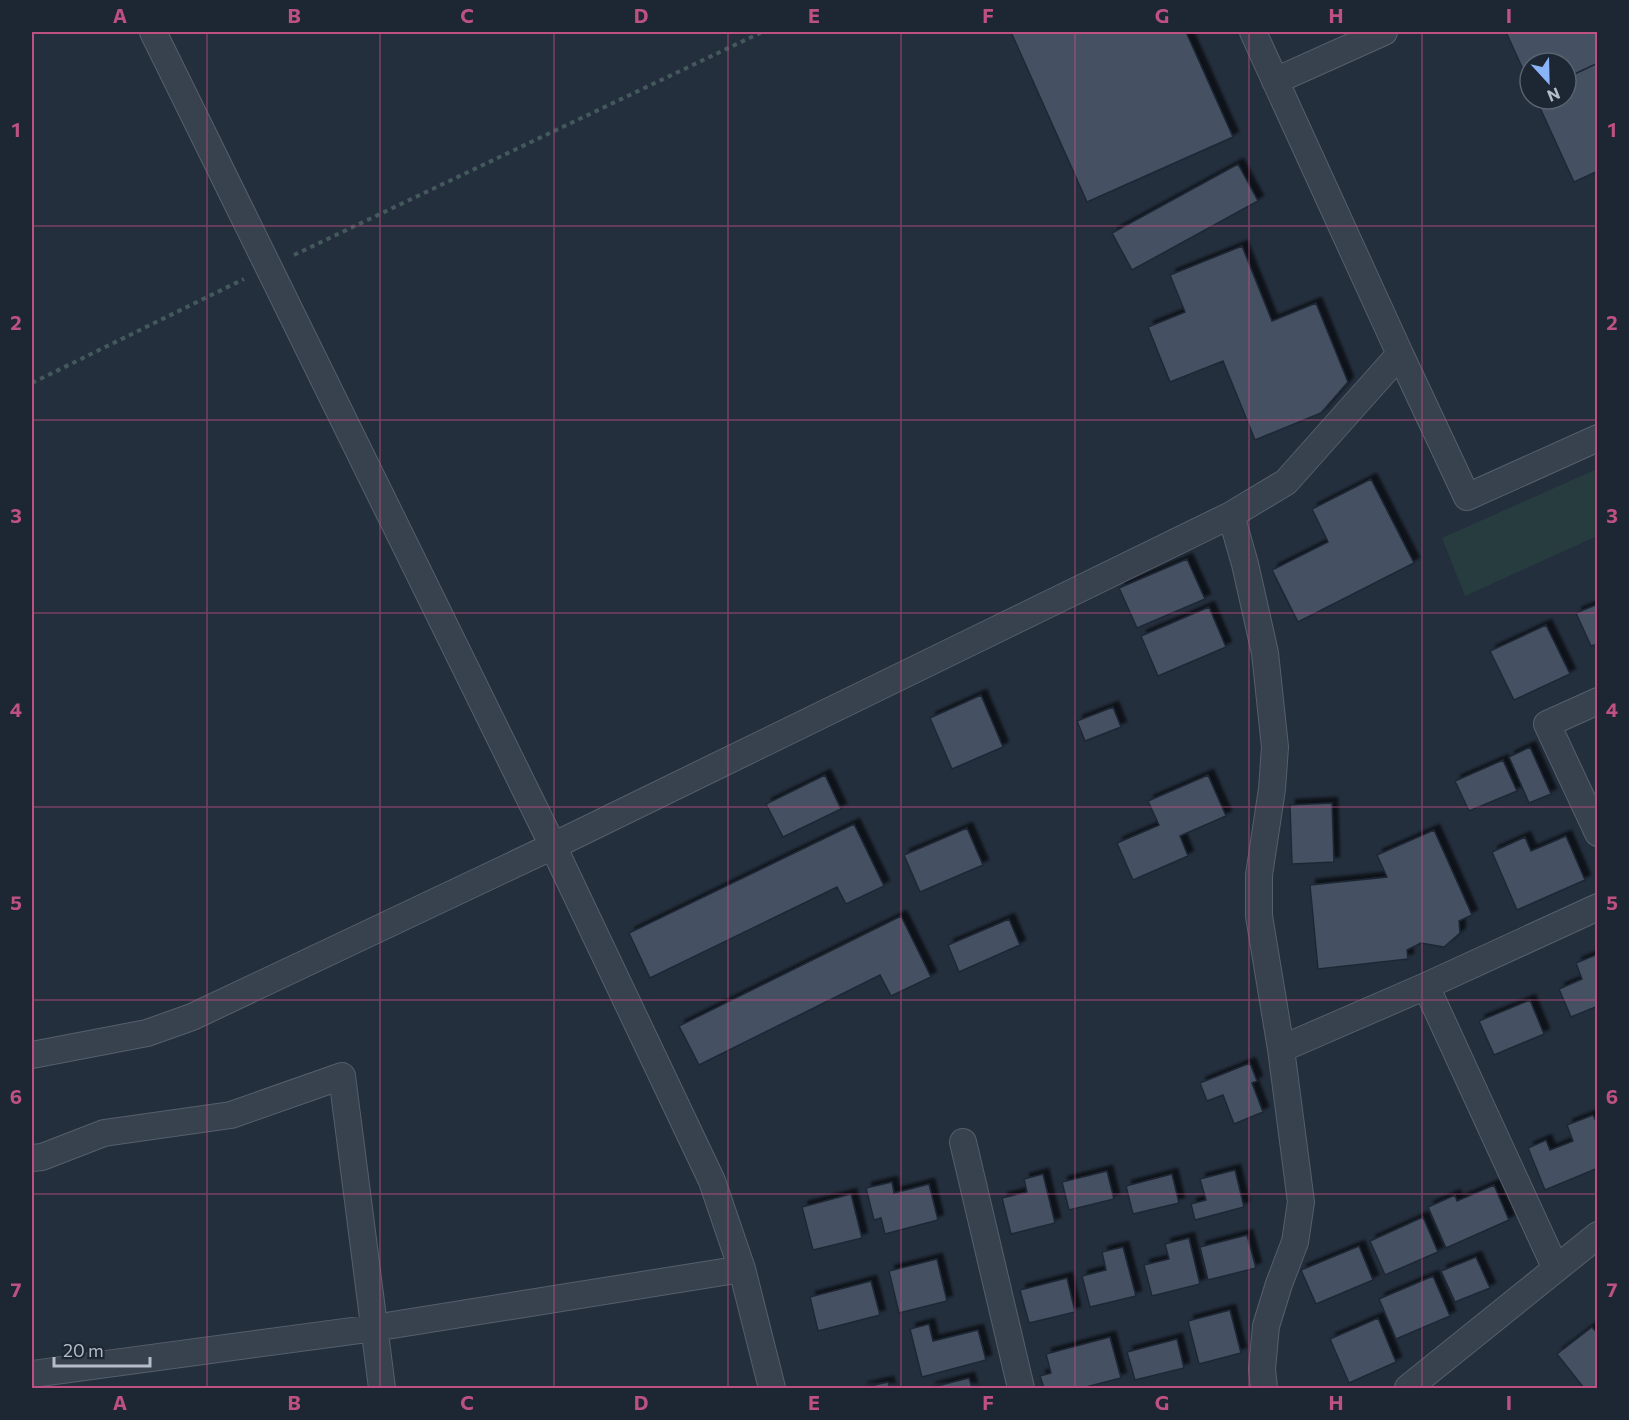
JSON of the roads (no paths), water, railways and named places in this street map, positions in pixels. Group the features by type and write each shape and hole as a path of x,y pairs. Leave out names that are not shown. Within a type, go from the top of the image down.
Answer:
{"street":[{"path":"153,32 552,846 712,1181 742,1269 772,1389"},
{"path":"1253,32 1467,497 1598,438"},
{"path":"1275,81 1384,32"},
{"path":"32,1055 147,1033 192,1017 552,846 1231,515 1286,482 1400,354"},
{"path":"1231,515 1245,564 1265,653 1275,747 1272,789 1259,875 1259,916 1281,1049 1300,1202 1295,1242 1266,1326 1264,1389"},
{"path":"1598,700 1547,724 1598,833"},
{"path":"1281,1049 1598,907"},
{"path":"1426,986 1556,1269"},
{"path":"32,1158 42,1157 104,1133 231,1115 342,1076 382,1389"},
{"path":"963,1142 1021,1389"},
{"path":"1408,1389 1598,1235"},
{"path":"39,1378 374,1328 742,1269"}]}
